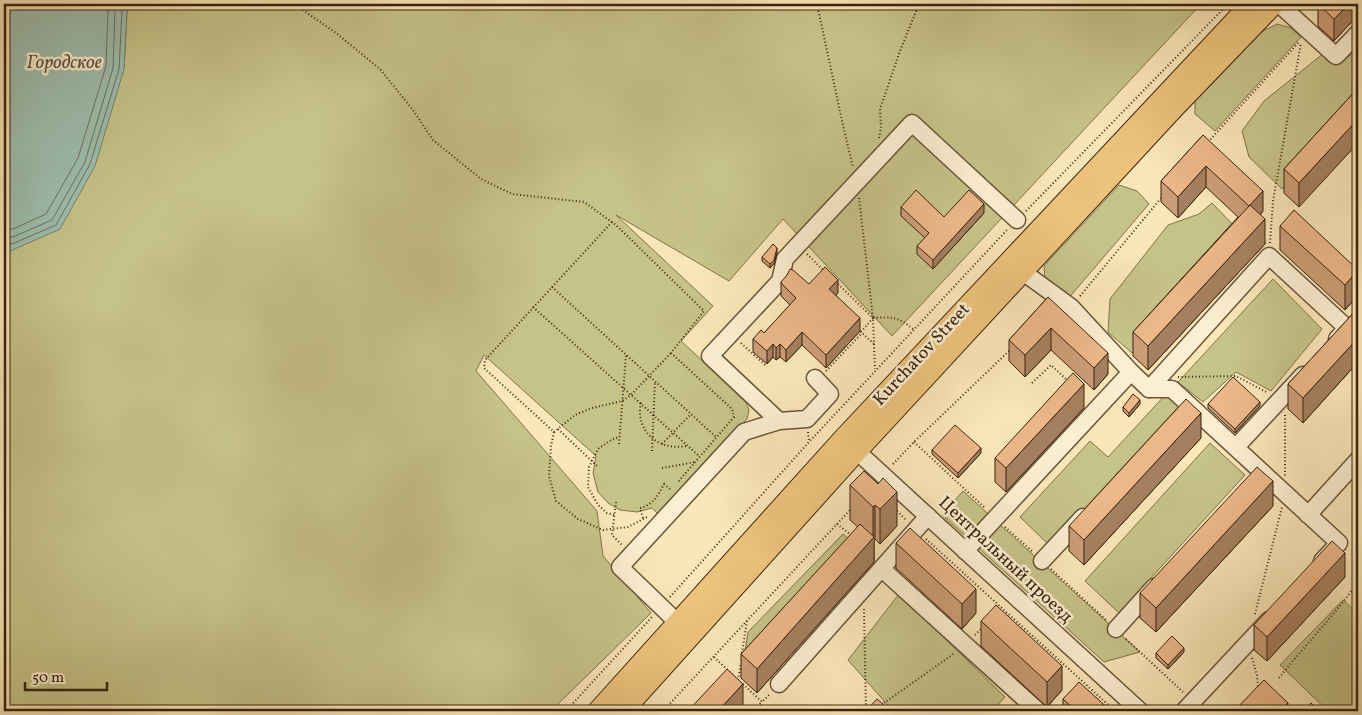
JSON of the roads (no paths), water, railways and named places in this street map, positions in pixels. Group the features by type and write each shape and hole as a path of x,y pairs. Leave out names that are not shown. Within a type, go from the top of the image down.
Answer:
{"main road":[{"name":"Kurchatov Street","path":"623,711 850,445 1251,4"},
{"name":"Kurchatov Street","path":"598,711 678,623 850,445 1024,272 1173,109 1274,4"}],"street":[{"path":"1279,4 1336,56 1358,33"},
{"path":"780,421 710,356 780,281 786,260 798,246 912,124 1017,220"},
{"path":"1149,389 1269,256 1347,328 1327,350"},
{"path":"1024,272 1071,307 1130,372 1149,389 1172,389 1339,543 1313,572"},
{"path":"1236,447 1314,364"},
{"path":"965,551 1130,372"},
{"path":"678,623 620,566 744,432 780,421 807,419 830,394 816,379"},
{"path":"1174,417 1188,403"},
{"name":"Центральный проезд","path":"850,445 1140,711"},
{"path":"1308,515 1358,460"},
{"path":"1247,485 1260,470"},
{"path":"1042,561 1095,504"},
{"path":"779,684 928,516"},
{"path":"882,569 1038,711"},
{"path":"1116,629 1162,579"},
{"path":"1188,706 1280,607"}],"water":[{"name":"Городское","path":"4,4 131,4 127,11 124,69 95,166 60,229 10,251 4,245"}]}
